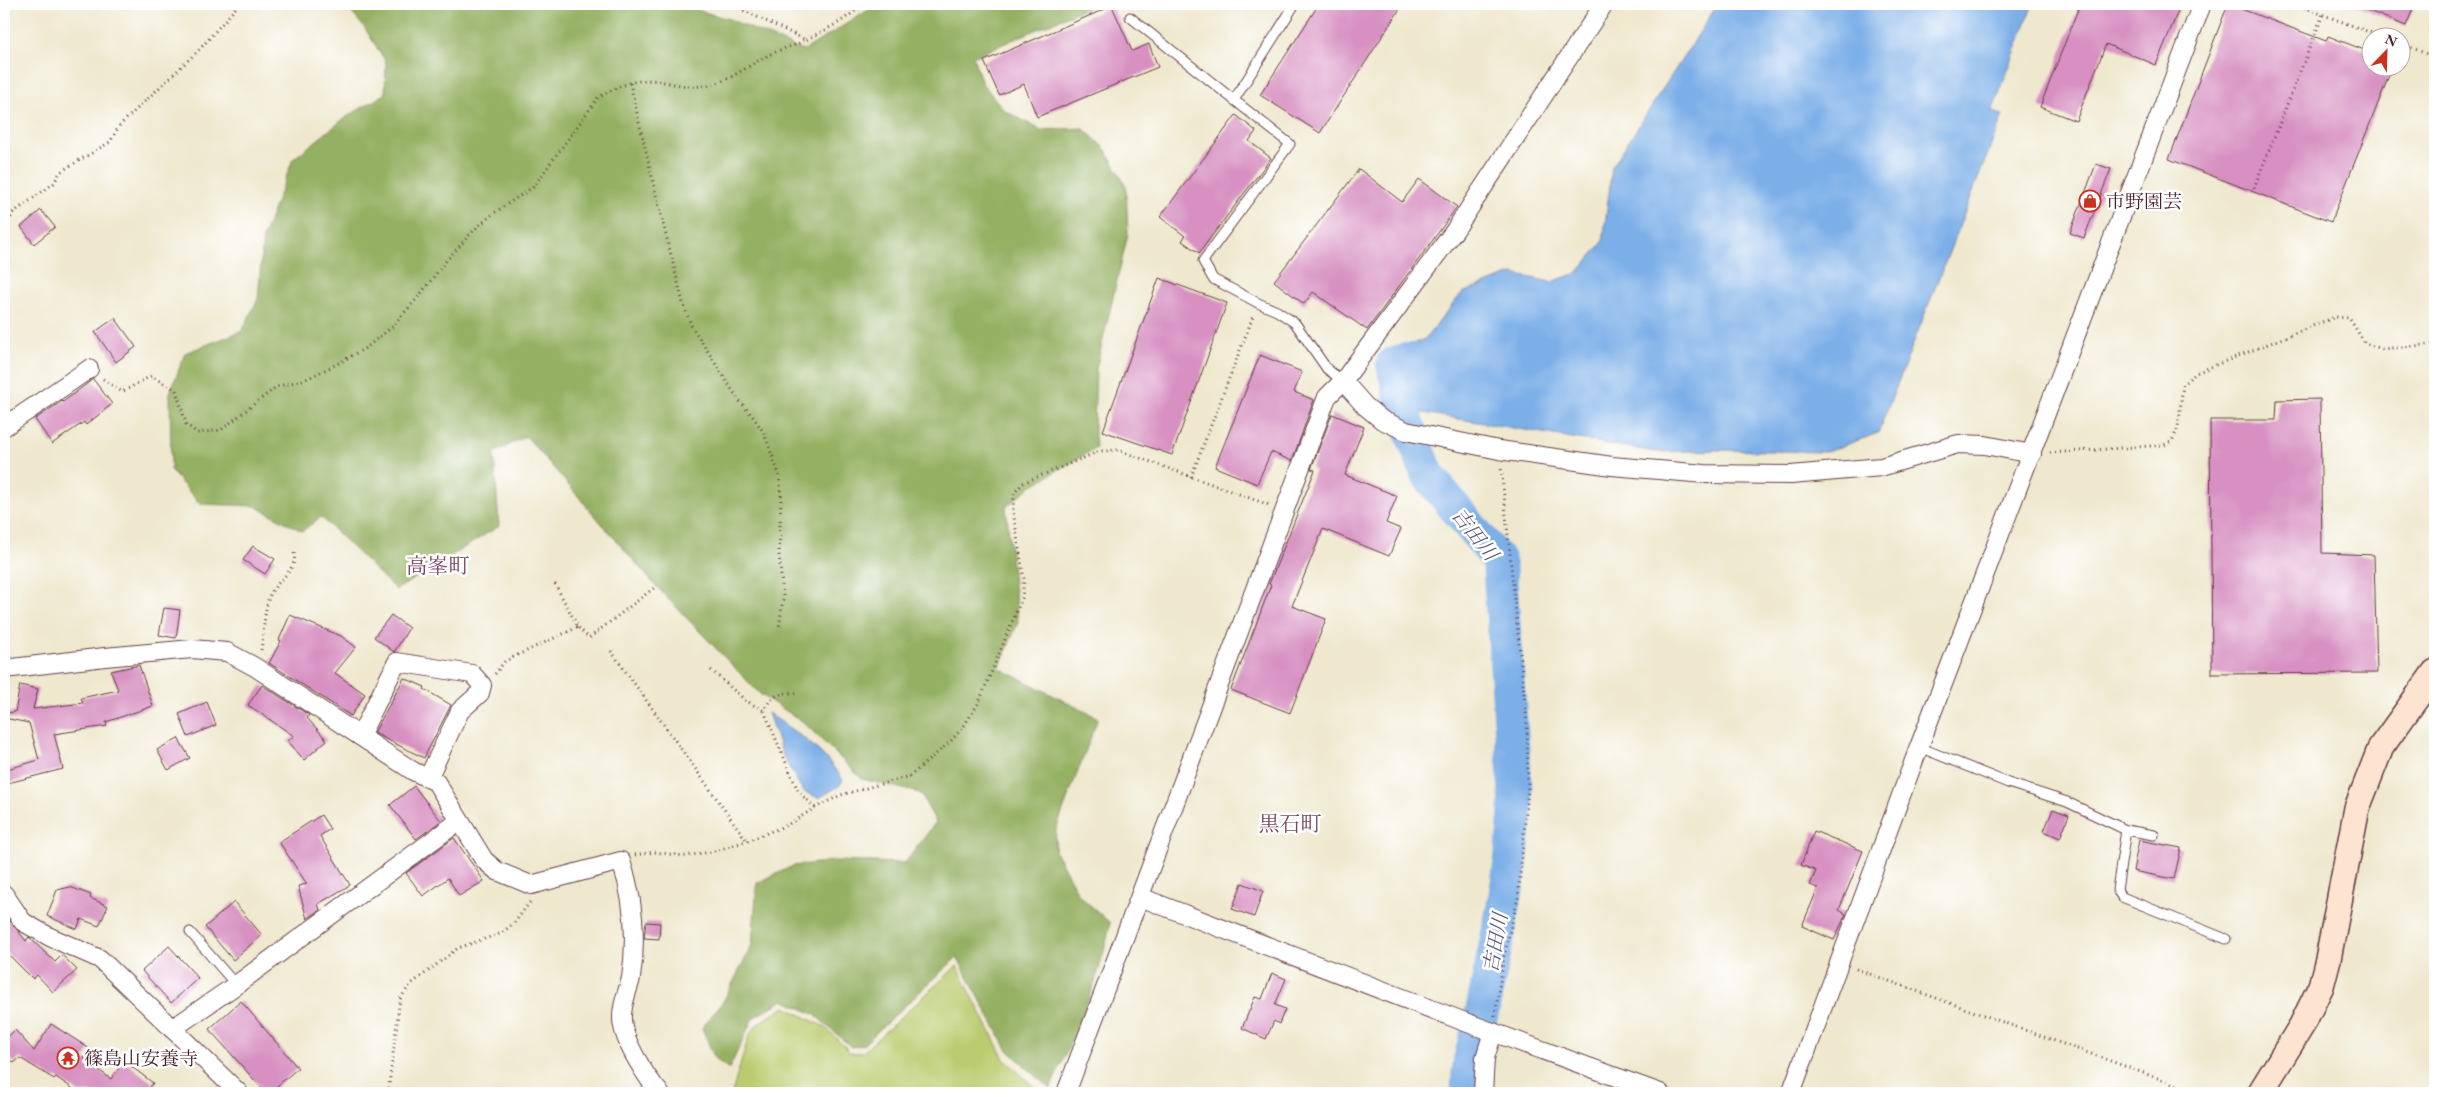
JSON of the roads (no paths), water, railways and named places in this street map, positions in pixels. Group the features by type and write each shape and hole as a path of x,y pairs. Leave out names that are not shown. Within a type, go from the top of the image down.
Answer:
{"street":[{"path":"1066,1093 1328,397 1343,381 1455,230 1604,4"},
{"path":"1791,1093 1919,747 2202,4"},
{"path":"4,427 89,369"},
{"path":"1343,381 1365,406 1382,420 1406,431 1499,450 1612,466 1705,474 1791,475 1881,467 1958,444 1985,445 2032,454"},
{"path":"4,669 192,649 227,652 255,667 360,736 436,782 484,860 497,871 531,885 621,861 633,910 634,934 630,980 622,1019 633,1051 660,1093"},
{"path":"360,736 397,662 472,674 482,685 480,693 460,711 428,778"},
{"path":"2260,1093 2302,1025 2321,986 2328,959 2357,808 2381,747 2435,672"},
{"path":"172,1029 236,985 459,821"},
{"path":"4,894 23,922 100,959 239,1093"},
{"path":"1140,897 1465,1022 1660,1093"},
{"path":"1482,1093 1485,1058 1492,1031"}],"lane":[{"path":"1234,100 1295,4"},
{"path":"1130,17 1290,144 1203,261 1213,279 1295,322 1327,369 1343,381"},
{"path":"1919,747 2008,783 2067,802 2126,830 2154,835"},
{"path":"2126,830 2117,890 2122,897 2226,939"},
{"path":"190,932 236,985"}],"water":[{"path":"1718,4 2033,4 1992,112 2003,115 1878,433 1826,452 1717,450 1656,452 1418,412 1398,352 1426,338 1462,293 1512,274 1551,282 1577,273 1603,242 1612,167"},
{"path":"768,713 818,750 843,780 839,786 819,798 803,791 784,758"}],"waterway":[{"name":"吉田川","path":"1446,360 1405,360 1393,364 1406,419 1428,475 1499,561 1516,799 1515,825 1508,877 1483,1007 1470,1060 1468,1093"}],"place":[{"name":"市野園芸","path":"2090,201"},
{"name":"篠島山安養寺","path":"68,1058"}],"district":[{"name":"高峯町","path":"438,565"},
{"name":"黒石町","path":"1290,823"}]}
